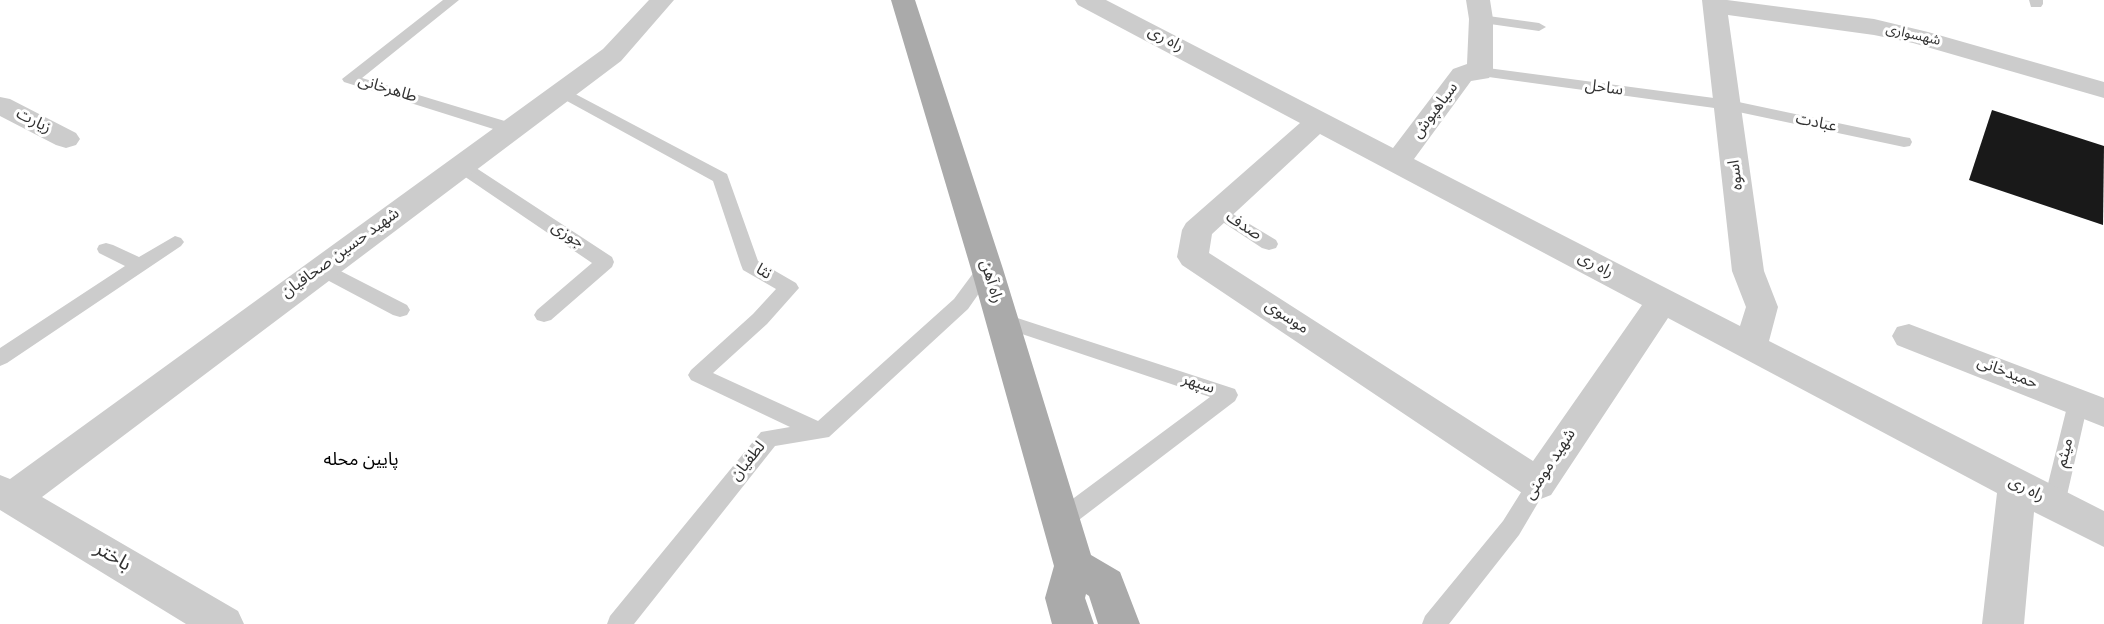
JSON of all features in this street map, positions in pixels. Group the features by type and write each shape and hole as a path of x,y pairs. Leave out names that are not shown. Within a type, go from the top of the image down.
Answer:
{"main road":[{"name":"راه آهن","path":"903,0 987,269 1059,522 1074,566"},
{"path":"1073,624 1065,598 1074,566 1106,585 1119,624"}],"street":[{"name":"شهید حسین صحافیان","path":"6,495 612,56 662,0"},
{"name":"راه ری","path":"1087,0 2104,530"},
{"name":"شهسواری","path":"1715,3 1874,27 1919,37 2104,90"},
{"name":"اسوه","path":"1715,3 1748,271 1762,307 1750,347"},
{"path":"1479,10 1480,72"},
{"name":"سیاهپوش","path":"1396,162 1462,75 1467,72 1480,72"},
{"name":"زیارت","path":"0,105 66,139"},
{"name":"موسوی","path":"1318,121 1197,230 1193,257 1538,484"},
{"name":"شهید مومنی","path":"1538,484 1662,301"},
{"name":"حمیدخانی","path":"1909,336 2091,408"},
{"path":"2003,624 2017,485"},
{"name":"باختر","path":"6,495 223,624"}],"lane":[{"name":"طاهرخانی","path":"452,0 350,79 512,129"},
{"path":"1479,10 1539,27"},
{"name":"ساحل","path":"1480,72 1729,105"},
{"name":"نثا","path":"562,92 721,178 750,265 789,288 760,320 699,375 820,431"},
{"name":"عبادت","path":"1729,105 1904,142"},
{"name":"جوزی","path":"460,166 605,262 544,315"},
{"name":"صدف","path":"1218,211 1269,244"},
{"path":"0,358 175,242"},
{"path":"106,249 140,265"},
{"path":"321,268 400,310"},
{"path":"820,431 961,304 987,269"},
{"name":"سپهر","path":"1002,320 1228,395 1059,522"},
{"name":"میثم","path":"2054,504 2091,408"},
{"name":"لطفیان","path":"619,624 769,438 820,431"},
{"name":"شهید مومنی","path":"1434,624 1511,528 1538,484"}],"building":[{"path":"1992,110 2104,146 2103,225 1969,180"}],"district":[{"name":"پایین محله","path":"361,461"}]}
